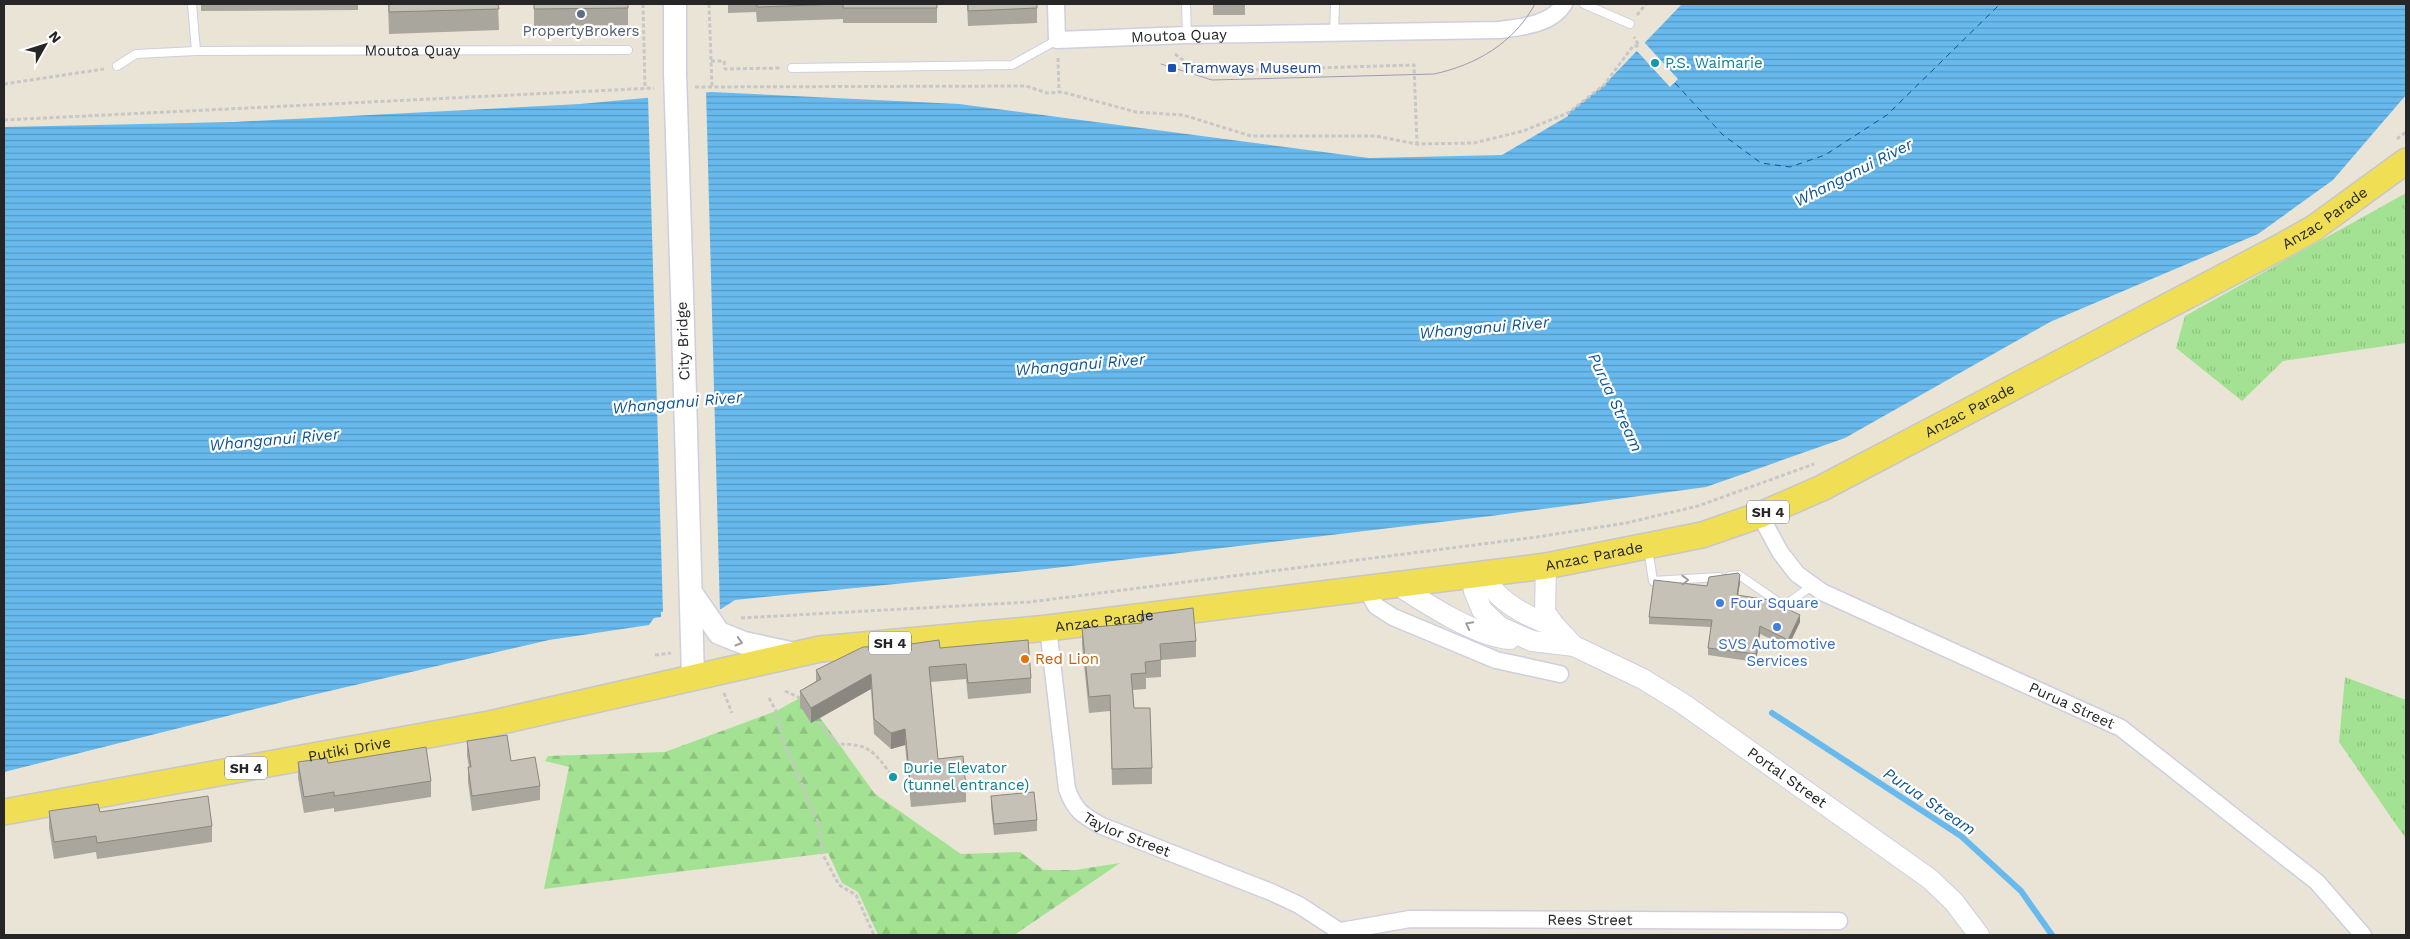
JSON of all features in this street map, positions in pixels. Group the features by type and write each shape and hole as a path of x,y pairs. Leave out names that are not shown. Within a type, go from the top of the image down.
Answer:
{"main road":[{"name":"City Bridge","path":"675,4 695,606 693,678"},
{"name":"Anzac Parade","path":"693,678 820,649 1048,628 1546,566 1702,535 1760,515 1826,486 2282,246 2346,205 2399,152"},
{"path":"695,606 720,633 732,640 795,654"},
{"name":"Putiki Drive","path":"4,812 489,724 661,687 693,678"}],"street":[{"path":"1056,4 1057,40"},
{"name":"Moutoa Quay","path":"1057,40 1158,38 1187,35 1334,34 1517,28 1536,24 1551,17 1564,4"},
{"name":"Purua Street","path":"1760,515 1780,552 1797,574 1822,592 2121,728 2317,882 2363,935"},
{"name":"Portal Street","path":"1546,566 1545,612 1574,646"},
{"name":"Portal Street","path":"1532,641 1500,627 1482,610 1474,591 1480,574 1512,605 1534,620 1555,626"},
{"name":"Portal Street","path":"1396,584 1496,638 1574,646 1643,679 1682,703 1930,879 1954,902 1978,935"},
{"path":"1366,588 1376,606 1393,617 1496,660 1560,674"},
{"name":"Taylor Street","path":"1048,628 1067,789 1079,813 1102,826 1271,892 1299,905 1343,933"},
{"name":"Rees Street","path":"1343,933 1410,919 1840,921"}],"lane":[{"path":"192,4 196,51"},
{"path":"1186,4 1187,35"},
{"path":"1334,4 1334,34"},
{"path":"1584,4 1630,24"},
{"name":"Moutoa Quay","path":"792,68 1012,65 1057,40"},
{"name":"Moutoa Quay","path":"117,66 136,54 196,51 628,50"},
{"path":"1648,546 1653,581 1702,580 1739,574 1784,606 1813,585"}],"path":[{"path":"643,4 645,89"},
{"path":"709,4 712,87"},
{"path":"1158,38 1186,64 1246,70 1414,65 1417,144"},
{"path":"1057,40 1059,92"},
{"path":"4,120 645,89 677,83 712,87 896,88 1026,86 1047,93 1059,92 1136,112 1183,114 1251,136 1376,136 1417,144 1474,143 1523,131 1568,112 1604,85 1633,46 1640,46"},
{"path":"711,61 724,61 725,69 792,68"},
{"path":"4,84 89,73 117,66"},
{"path":"2399,152 2406,132"},
{"path":"736,618 1030,602 1537,537 1626,523 1698,506 1820,462"},
{"path":"785,691 800,698 805,705"},
{"path":"724,694 732,713"},
{"path":"769,698 776,711 783,741 819,824 822,853 839,885 856,895 874,935"},
{"path":"810,712 837,744 858,744 868,748 893,777"}],"green space":[{"path":"2406,193 2406,343 2283,361 2242,401 2176,348 2185,316"},
{"path":"2345,677 2406,700 2406,839 2339,742"},
{"path":"801,691 875,794 961,854 1020,852 1044,870 1075,870 1120,863 1014,935 878,935 858,892 842,883 828,853 544,889 569,767 545,761 548,756 665,752 776,711 800,698"}],"water":[{"name":"Whanganui River","path":"1682,4 2406,4 2406,95 2333,180 2258,234 2050,322 1845,438 1706,487 1491,516 1046,569 735,600 721,609 661,612 661,617 654,618 649,625 549,640 295,699 4,772 4,127 234,122 580,104 711,92 959,104 1369,158 1502,155 1568,116 1568,113 1604,85"}],"pier":[{"path":"1644,42 1678,79 1670,87 1636,50"},
{"path":"706,90 720,612 663,613 648,95"}],"building":[{"path":"389,4 498,4 499,9 389,12"},
{"path":"534,4 628,4 628,8 534,9"},
{"path":"757,4 843,4 757,7"},
{"path":"843,4 937,4 937,8 843,8"},
{"path":"968,4 1037,4 1037,8 968,11"},
{"path":"1738,573 1740,575 1737,595 1769,600 1800,615 1788,640 1760,626 1756,654 1708,648 1712,620 1649,617 1654,580 1707,586 1709,577"},
{"path":"1193,608 1196,641 1160,644 1161,660 1145,662 1146,673 1131,674 1134,708 1150,708 1152,768 1112,769 1110,695 1089,697 1082,628 1142,623 1141,615"},
{"path":"939,640 940,648 1028,640 1031,678 968,683 966,664 929,667 938,759 963,756 966,787 911,792 905,729 891,733 874,719 871,674 811,708 800,691 821,679 816,670 863,647 897,646"},
{"path":"507,735 511,761 535,757 540,786 472,796 468,767 471,767 467,741"},
{"path":"426,747 431,781 334,796 334,792 304,797 298,762 327,758 328,763"},
{"path":"1034,792 1037,820 994,824 991,796"},
{"path":"208,796 212,826 97,843 96,836 54,842 49,811 98,804 100,812"}],"waterway":[{"name":"Purua Stream","path":"1772,713 1961,836 2021,891 2052,935"}],"ferry route":[{"path":"1675,83 1723,135 1761,163 1790,167 1825,155 1887,115 2000,4"}],"tram line":[{"path":"1161,64 1212,80 1434,74 1465,65 1505,41 1526,18 1535,4"}],"place":[{"name":"PropertyBrokers","path":"581,14"},
{"name":"P.S. Waimarie","path":"1655,63"},
{"name":"Tramways Museum","path":"1172,68"},
{"name":"Four Square","path":"1720,603"},
{"name":"SVS Automotive Services","path":"1777,627"},
{"name":"Red Lion","path":"1025,659"},
{"name":"Durie Elevator (tunnel entrance)","path":"893,777"}]}
